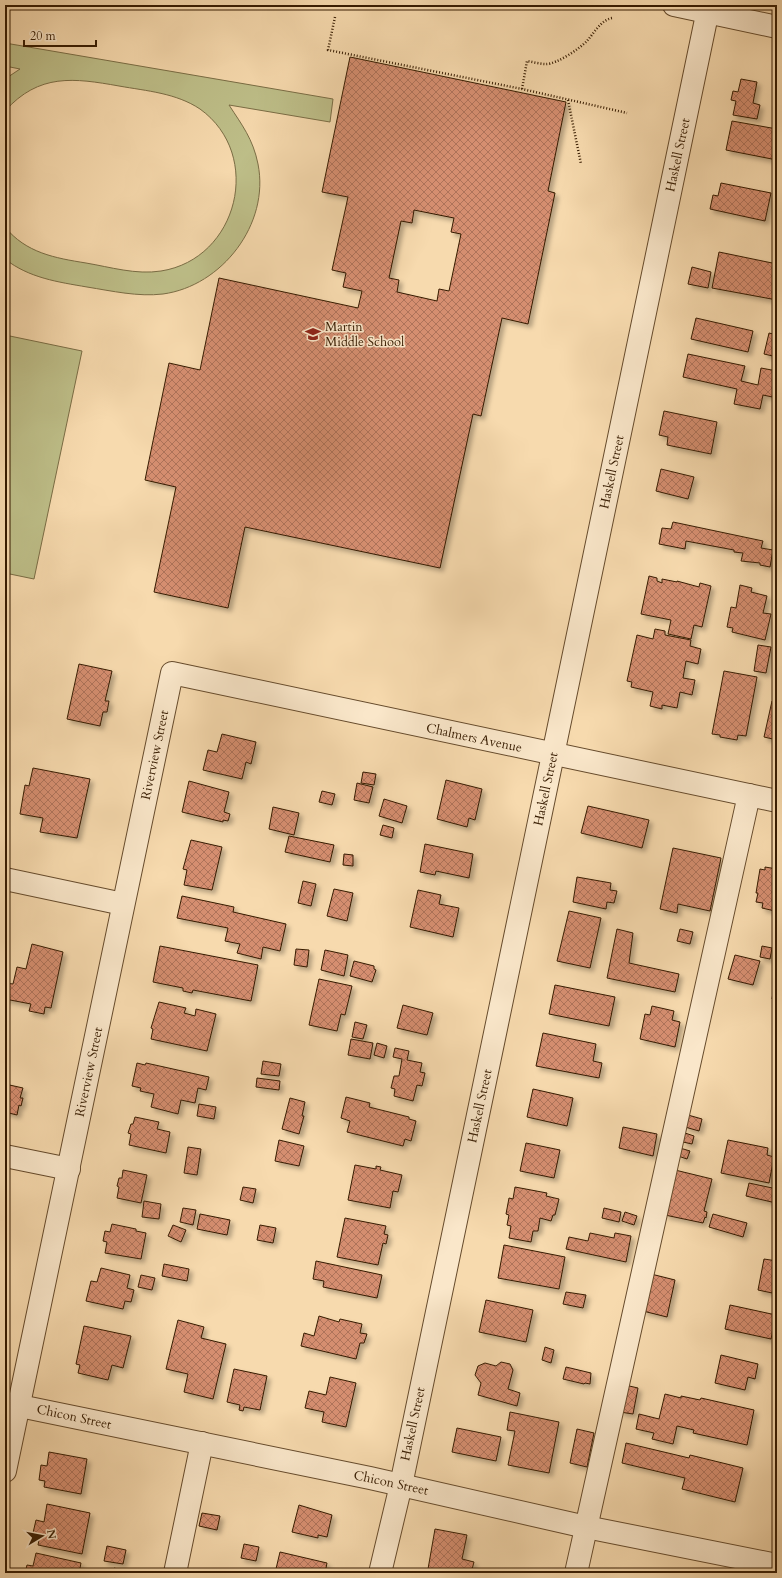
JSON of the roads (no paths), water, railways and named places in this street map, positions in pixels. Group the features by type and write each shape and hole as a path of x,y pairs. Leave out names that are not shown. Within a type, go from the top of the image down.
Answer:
{"street":[{"path":"674,5 708,9 777,27"},
{"name":"Haskell Street","path":"380,1573 401,1485 708,9"},
{"name":"Chalmers Avenue","path":"172,674 777,801"},
{"name":"Riverview Street","path":"5,1471 12,1404 69,1169 172,674"},
{"path":"576,1573 749,795"},
{"path":"5,879 123,904"},
{"path":"5,1156 69,1169"},
{"name":"Chicon Street","path":"12,1404 401,1485 586,1527 777,1565"},
{"path":"175,1573 202,1443"},
{"path":"775,1573 777,1565"}],"place":[{"name":"Martin Middle School","path":"313,334"}]}
